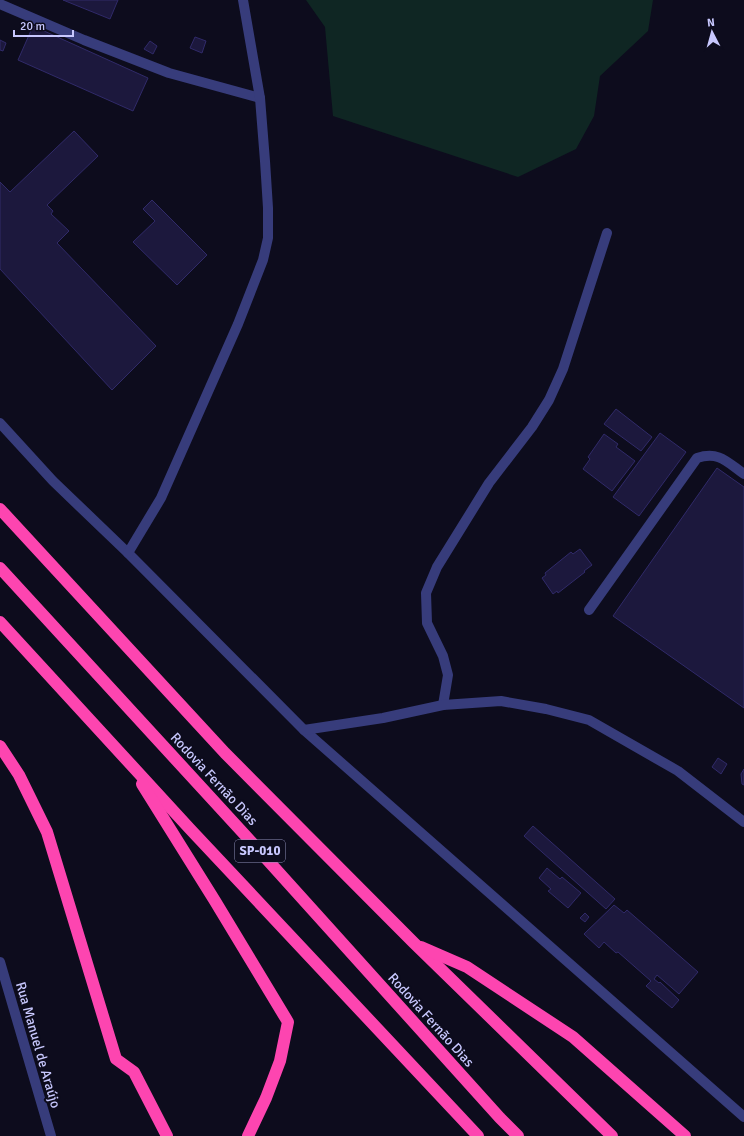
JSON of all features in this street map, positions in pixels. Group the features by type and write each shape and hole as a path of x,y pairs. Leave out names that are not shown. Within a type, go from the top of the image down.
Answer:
{"highway":[{"path":"0,509 225,753 414,943 612,1136"},
{"name":"Rodovia Fernão Dias","path":"0,568 250,840 500,1118 518,1136"},
{"name":"SP-010","path":"0,622 125,756 195,834 478,1136"},
{"path":"0,746 19,774 47,832 116,1059 134,1072 167,1136"},
{"path":"125,756 288,1022 280,1060 266,1098 248,1136"},
{"path":"414,943 467,967 573,1037 685,1136"}],"street":[{"path":"128,553 161,498 238,324 263,260 268,238 268,208 260,98 243,0"},
{"path":"0,4 84,40 169,73 260,98"},
{"path":"443,705 448,675 443,656 427,623 426,593 437,567 489,483 532,427 549,400 563,369 607,233"},
{"path":"0,423 53,482 128,553 304,730 744,1117"},
{"path":"589,610 697,458 707,455 719,457 744,474"},
{"path":"304,730 383,718 443,705 501,701 546,709 589,720 678,771 744,822"},
{"name":"Rua Manuel de Araújo","path":"0,962 51,1136"}],"green space":[{"path":"306,0 653,0 648,31 600,76 594,116 576,149 518,177 333,116 325,27"}],"building":[{"path":"63,0 118,0 110,19"},
{"path":"33,26 148,78 133,111 18,60"},
{"path":"195,37 206,41 202,53 190,48"},
{"path":"0,40 6,43 3,51 0,50"},
{"path":"150,41 157,46 153,54 144,49"},
{"path":"74,131 98,156 47,205 53,211 51,214 69,231 57,243 156,346 112,390 0,269 0,182 10,192"},
{"path":"152,200 207,255 177,285 133,242 155,221 143,209"},
{"path":"616,409 652,437 641,451 604,424"},
{"path":"660,433 686,452 639,516 613,497"},
{"path":"604,434 618,444 616,447 635,461 612,491 583,469 590,459 588,457"},
{"path":"717,468 744,487 744,708 613,616"},
{"path":"580,549 592,565 558,593 557,591 553,594 542,578 546,575 545,573 571,552 573,554"},
{"path":"718,758 727,764 721,774 712,767"},
{"path":"744,769 744,785 742,784 741,774"},
{"path":"533,826 615,899 606,909 524,836"},
{"path":"547,868 560,879 562,877 581,893 568,908 548,891 551,889 539,878"},
{"path":"614,905 624,913 627,910 698,972 679,994 657,975 654,979 659,983 660,982 679,1000 672,1008 646,986 651,981 618,952 616,953 604,942 599,948 584,934"},
{"path":"585,913 589,917 585,922 580,918"}]}
